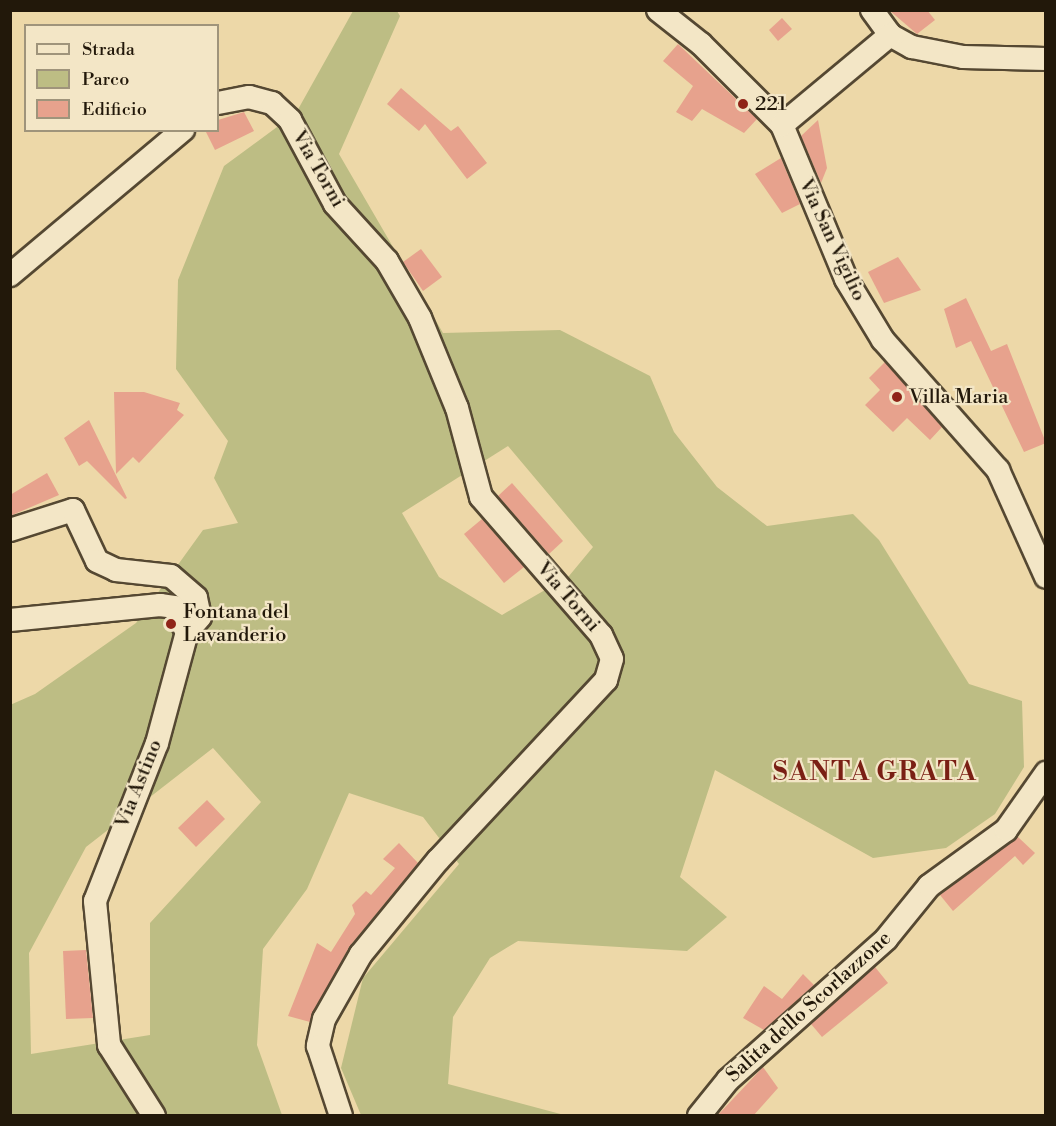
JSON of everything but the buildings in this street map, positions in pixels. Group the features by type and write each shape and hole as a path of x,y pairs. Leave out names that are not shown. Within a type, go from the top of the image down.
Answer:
{"street":[{"name":"Via San Vigilio","path":"658,10 701,44 782,125 846,279 883,340 998,470 1046,577"},
{"path":"872,10 890,34 912,47 963,57 1046,59"},
{"path":"782,125 890,34"},
{"name":"Via Torni","path":"219,103 249,97 272,103 290,120 335,204 387,261 420,318 457,408 481,497 601,635 612,659 606,680 438,860 361,954 324,1019 318,1046 341,1116"},
{"path":"10,274 181,132"},
{"name":"Via Astino","path":"10,530 73,510 96,561 116,570 171,576 195,598 200,617 187,632 157,743 95,901 109,1045 154,1116"},
{"path":"10,620 160,605 174,607 187,632"},
{"name":"Salita dello Scorlazzone","path":"699,1116 728,1080 886,939 929,886 1006,830 1046,773"}],"green space":[{"path":"353,11 397,11 400,16 339,154 443,333 560,330 650,376 674,432 717,487 767,526 853,514 879,540 969,684 1022,701 1024,767 995,814 946,848 873,858 715,770 680,877 727,917 687,951 518,941 490,958 453,1017 448,1084 568,1116 361,1115 341,1068 363,978 459,864 423,817 349,793 307,889 263,949 257,1045 282,1115 11,1115 10,705 35,694 136,623 203,530 238,523 214,478 228,441 176,369 178,280 224,166 296,113","holes":["508,446 593,547 569,576 502,615 439,577 402,513","213,748 261,802 150,923 150,1035 31,1054 29,953 86,847"]}],"place":[{"name":"221","path":"743,104"},
{"name":"Villa Maria","path":"897,397"},
{"name":"Fontana del Lavanderio","path":"171,624"}],"district":[{"name":"SANTA GRATA","path":"875,773"}]}
